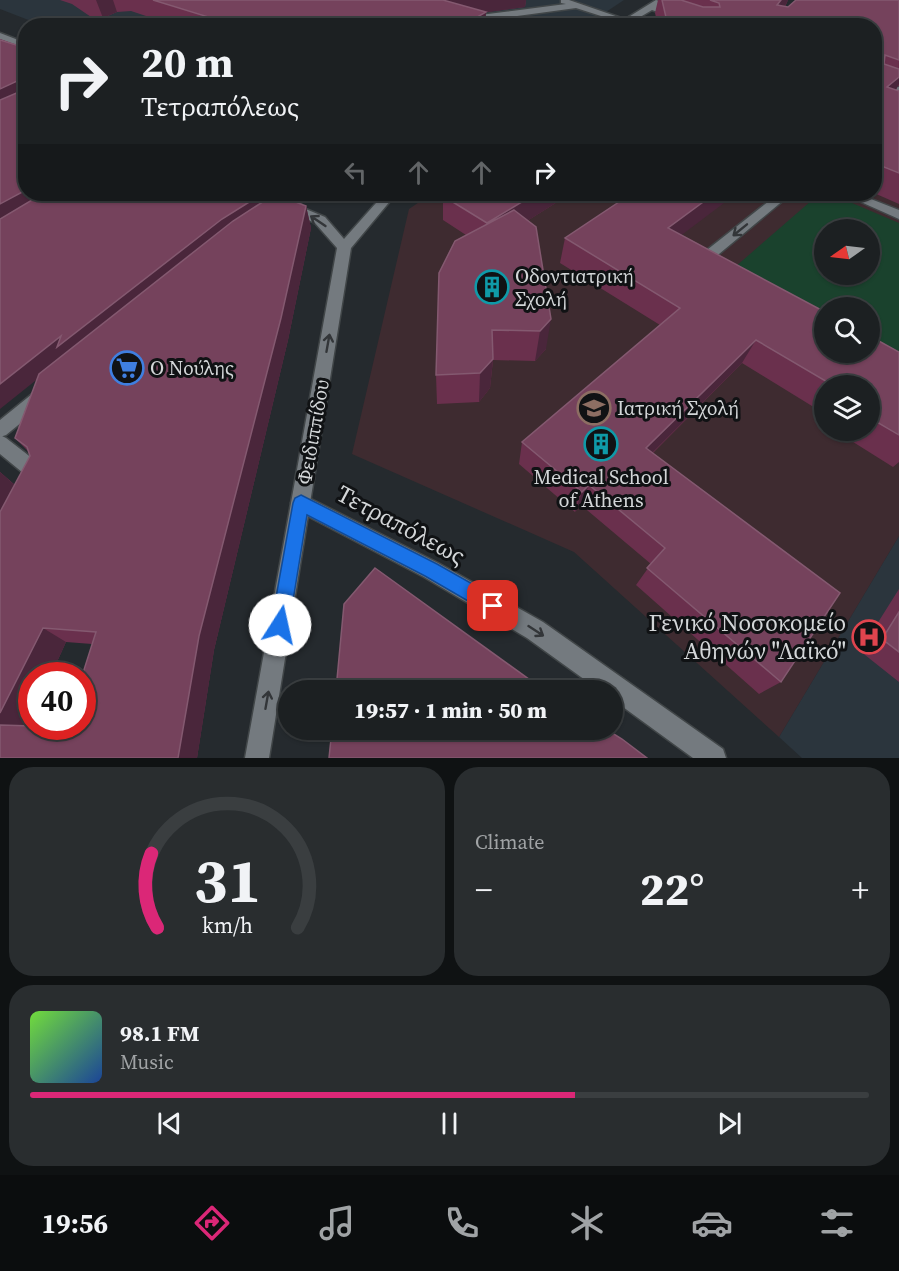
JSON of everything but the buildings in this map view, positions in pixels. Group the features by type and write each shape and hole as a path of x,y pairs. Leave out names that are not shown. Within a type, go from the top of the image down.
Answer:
{"street":[{"path":"561,0 608,18"},
{"path":"629,18 651,3 662,0"},
{"path":"651,3 688,18"},
{"path":"480,18 573,6"},
{"path":"0,36 18,43"},
{"path":"0,50 18,45"},
{"path":"882,85 899,90"},
{"path":"259,220 293,201"},
{"path":"285,205 320,220 344,247 384,201"},
{"path":"723,271 703,260 776,201"},
{"path":"866,201 899,215"},
{"name":"Φειδιππίδου","path":"257,758 344,247"},
{"path":"0,430 54,386"},
{"path":"0,443 39,475 29,494"},
{"name":"Τετραπόλεως","path":"301,503 431,570 535,630 714,758"}],"shaded area":[{"path":"0,0 624,0 597,18 23,18 0,9"},
{"name":"Ιατρική Σχολή","path":"882,94 899,100 899,536 779,737 574,552 352,454 409,209 421,201 882,201"},
{"name":"Γενικό Νοσοκομείο Αθηνών \"Λαϊκό\"","path":"899,536 899,758 802,758 779,737"}],"green space":[{"path":"811,201 847,201 899,223 899,354 880,344 880,297 814,297 814,309 735,267"}],"place":[{"name":"Οδοντιατρική Σχολή","path":"492,287"},
{"name":"Ο Νούλης","path":"127,368"},
{"name":"Ιατρική Σχολή","path":"594,408"},
{"name":"Medical School of Athens","path":"601,444"},
{"name":"Γενικό Νοσοκομείο Αθηνών \"Λαϊκό\"","path":"869,637"}],"route":[{"path":"280,625 301,503 431,570 493,606"}]}
